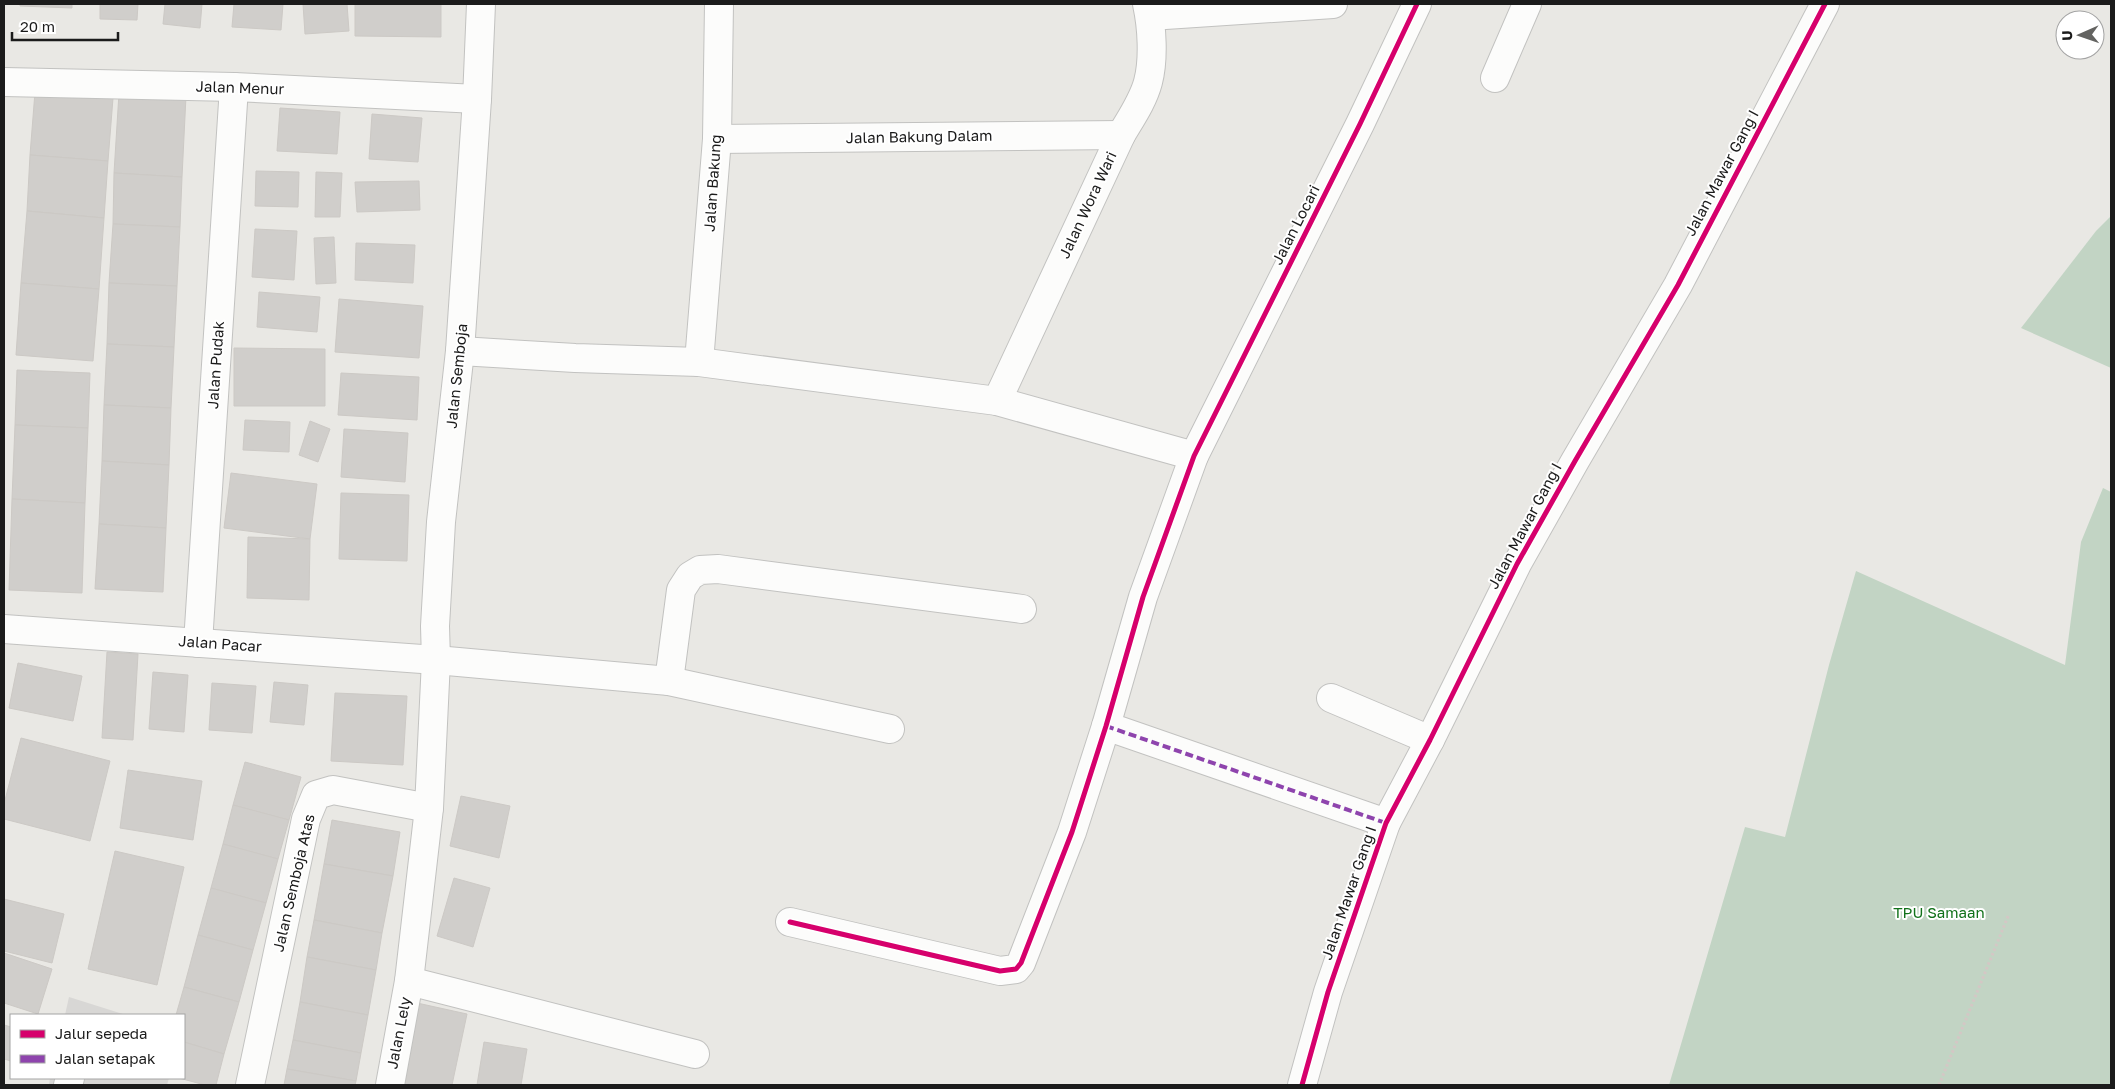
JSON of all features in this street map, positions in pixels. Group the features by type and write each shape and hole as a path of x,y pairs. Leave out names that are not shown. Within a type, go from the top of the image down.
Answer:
{"street":[{"name":"Jalan Semboja","path":"429,808 436,660 435,626 441,522 460,351 477,98 481,4"},
{"name":"Jalan Bakung","path":"699,362 717,139 719,4"},
{"path":"1149,10 1333,4"},
{"name":"Jalan Locari","path":"790,922 1008,972 1016,969 1021,963 1072,832 1106,726 1143,597 1194,456 1360,124 1417,4"},
{"path":"1495,78 1528,4"},
{"name":"Jalan Mawar Gang I","path":"1302,1085 1328,992 1386,823 1430,740 1517,564 1678,286 1825,4"},
{"name":"Jalan Wora Wari","path":"997,401 1121,135 1140,103 1148,82 1151,56 1149,10"},
{"name":"Jalan Menur","path":"4,82 234,87 477,98"},
{"name":"Jalan Pudak","path":"198,643 234,87"},
{"name":"Jalan Bakung Dalam","path":"717,139 1121,135"},
{"path":"460,351 575,358 699,362 997,401 1194,456"},
{"path":"669,681 682,590 690,576 700,570 718,569 1022,609"},
{"name":"Jalan Pacar","path":"4,629 436,660 669,681 890,728"},
{"path":"1331,698 1430,740"},
{"path":"1106,726 1386,823"},
{"name":"Jalan Semboja Atas","path":"250,1085 306,819 316,795 333,790 429,808"},
{"path":"429,808 409,981 695,1054"},
{"name":"Jalan Lely","path":"390,1085 409,981"}],"path":[{"path":"1939,1085 2009,914"}],"shaded area":[{"path":"69,997 123,1014 65,1014"},
{"path":"50,1079 169,1079 167,1085 49,1085"}],"green space":[{"path":"2111,216 2111,368 2021,328 2096,231"},
{"name":"TPU Samaan","path":"2103,488 2111,492 2111,1085 1669,1085 1745,827 1785,837 1829,665 1856,571 2065,665 2081,542"}],"building":[{"path":"20,4 72,4 72,8 20,6"},
{"path":"100,4 138,4 137,20 100,19"},
{"path":"165,4 202,4 200,28 163,24"},
{"path":"234,4 283,4 281,30 232,27"},
{"path":"303,4 347,4 349,31 305,34"},
{"path":"355,4 441,4 441,37 355,36"},
{"path":"35,92 113,98 108,161 30,155"},
{"path":"119,93 186,96 182,177 114,173"},
{"path":"280,108 340,112 337,154 277,151"},
{"path":"372,114 422,118 418,162 369,159"},
{"path":"30,155 108,161 104,218 27,211"},
{"path":"256,171 299,172 298,207 255,206"},
{"path":"316,172 342,173 340,217 315,217"},
{"path":"114,173 182,177 180,227 113,224"},
{"path":"419,181 420,210 357,212 355,182"},
{"path":"27,211 104,218 99,289 21,283"},
{"path":"113,224 180,227 177,286 109,283"},
{"path":"255,229 297,231 294,280 252,277"},
{"path":"334,237 336,283 316,284 314,238"},
{"path":"356,243 415,245 413,283 355,280"},
{"path":"21,283 99,289 93,361 16,355"},
{"path":"109,283 177,286 174,347 107,344"},
{"path":"259,292 320,297 317,332 257,327"},
{"path":"339,299 423,306 419,358 335,352"},
{"path":"107,344 174,347 171,408 104,405"},
{"path":"234,348 325,349 325,406 234,406"},
{"path":"17,370 90,373 88,428 15,425"},
{"path":"341,373 419,377 417,420 338,415"},
{"path":"104,405 171,408 169,465 102,461"},
{"path":"245,420 290,422 289,452 243,450"},
{"path":"310,421 330,429 318,462 299,455"},
{"path":"15,425 88,428 85,503 12,499"},
{"path":"344,429 408,433 405,482 341,477"},
{"path":"102,461 169,465 166,528 99,524"},
{"path":"231,473 317,484 310,539 224,528"},
{"path":"341,493 409,495 407,561 339,559"},
{"path":"12,499 85,503 82,593 9,590"},
{"path":"99,524 166,528 163,592 95,589"},
{"path":"248,537 310,539 309,600 247,598"},
{"path":"107,652 138,654 133,740 102,738"},
{"path":"18,663 82,676 73,721 9,708"},
{"path":"153,672 188,675 184,732 149,729"},
{"path":"274,682 308,685 304,725 270,722"},
{"path":"212,683 256,686 252,733 209,730"},
{"path":"335,693 407,696 403,765 331,761"},
{"path":"21,738 110,761 90,841 4,819 4,804"},
{"path":"245,762 301,777 289,820 233,805"},
{"path":"128,770 202,781 193,840 120,828"},
{"path":"461,796 510,806 499,858 450,846"},
{"path":"233,805 289,820 278,859 223,844"},
{"path":"332,820 400,832 393,876 324,864"},
{"path":"223,844 278,859 266,903 211,888"},
{"path":"115,851 184,867 157,985 88,969"},
{"path":"324,864 393,876 382,933 314,920"},
{"path":"454,878 490,888 473,947 437,936"},
{"path":"211,888 266,903 253,950 198,935"},
{"path":"4,899 64,914 52,963 4,951"},
{"path":"314,920 382,933 376,970 307,957"},
{"path":"198,935 253,950 239,1002 184,987"},
{"path":"4,953 52,969 38,1014 4,1003"},
{"path":"307,957 376,970 368,1015 300,1002"},
{"path":"184,987 239,1002 224,1054 185,1042 185,1014 176,1014"},
{"path":"408,1001 467,1014 452,1085 390,1085"},
{"path":"300,1002 368,1015 361,1053 293,1040"},
{"path":"4,1025 10,1027 10,1061 4,1059"},
{"path":"293,1040 361,1053 356,1081 287,1069"},
{"path":"185,1042 224,1054 216,1085 205,1085 183,1079 185,1079"},
{"path":"484,1042 527,1049 521,1085 477,1085"},
{"path":"287,1069 356,1081 355,1085 284,1085"}],"marked path":[{"path":"1106,726 1386,823"}],"cycle path":[{"path":"790,922 1000,971 1016,969 1021,963 1072,832 1106,726 1143,597 1194,456 1360,124 1417,4"},
{"path":"1302,1085 1328,992 1386,823 1430,740 1517,564 1678,285 1825,4"}]}
